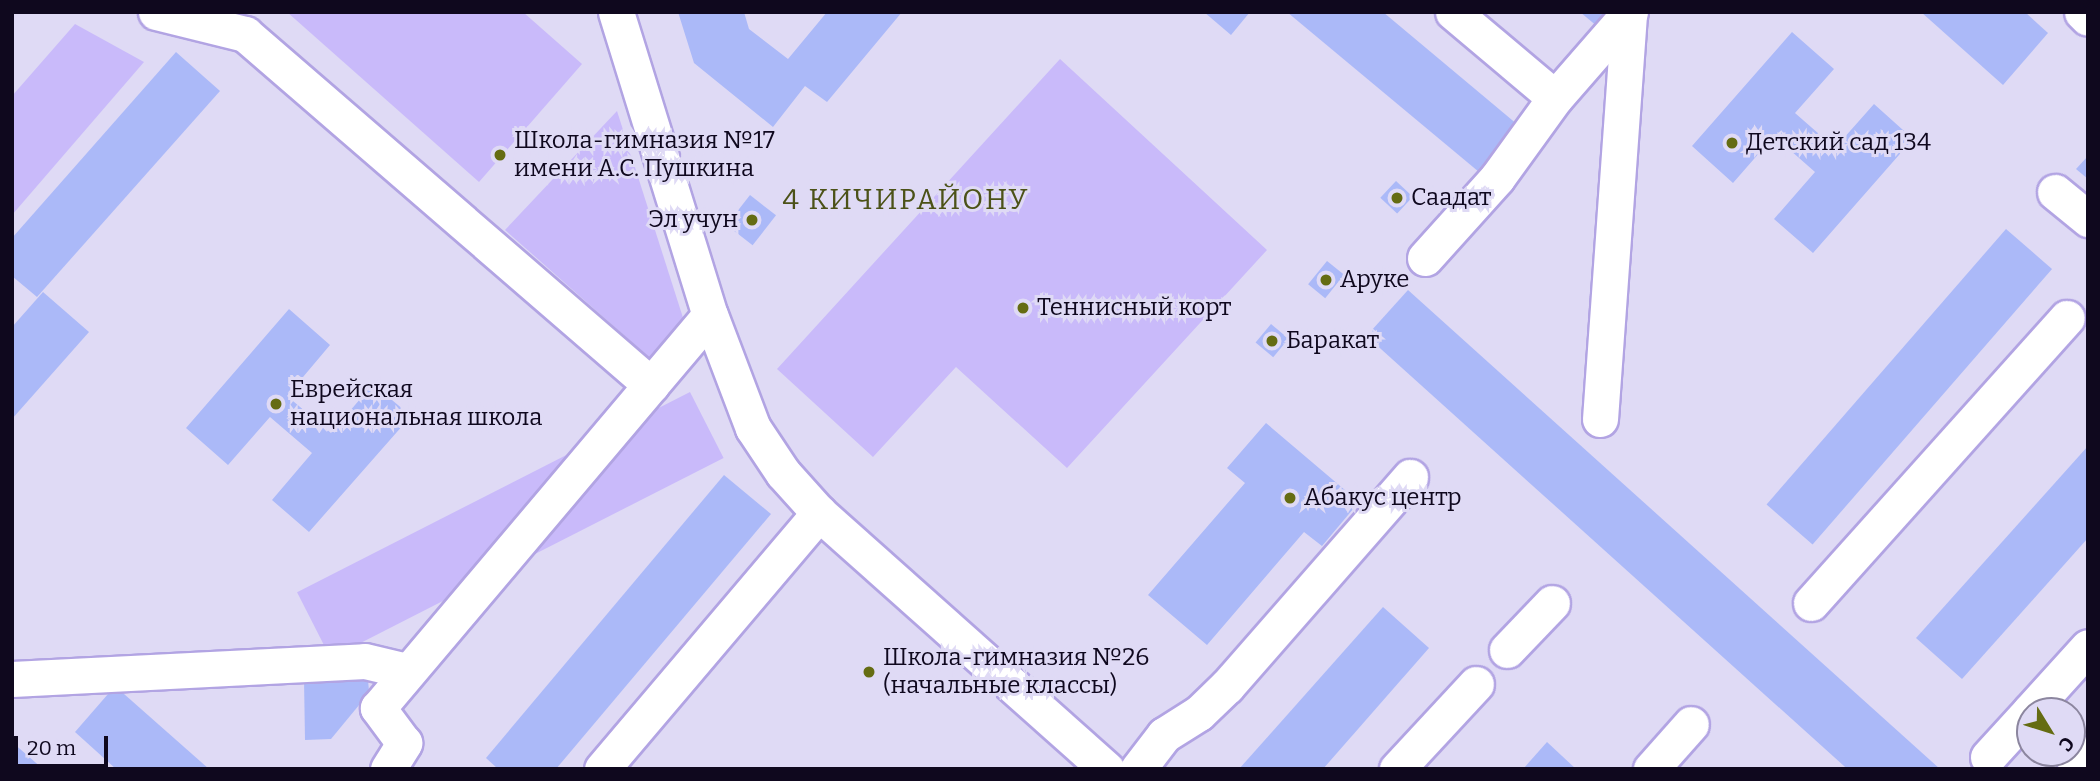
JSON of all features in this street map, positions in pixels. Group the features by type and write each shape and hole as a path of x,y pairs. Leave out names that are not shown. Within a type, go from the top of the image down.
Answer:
{"street":[{"path":"156,12 245,34 651,385"},
{"path":"616,12 709,315 753,428 783,473 819,513 1106,769"},
{"path":"1453,12 1555,98"},
{"path":"2082,12 2088,18"},
{"path":"1425,258 1497,178 1555,98 1630,13"},
{"path":"1600,419 1630,13"},
{"path":"2055,192 2088,219"},
{"path":"388,769 404,743 378,708 709,315"},
{"path":"1811,603 2067,318"},
{"path":"1138,769 1164,736 1199,713 1227,686 1410,477"},
{"path":"602,769 819,513"},
{"path":"1507,650 1552,603"},
{"path":"2043,697 2088,647"},
{"path":"12,679 365,661 407,671"},
{"path":"1396,769 1476,684"},
{"path":"1651,769 1692,724"},
{"path":"1988,757 2016,726"},
{"path":"2075,769 2088,754"}],"shaded area":[{"name":"Школа-гимназия №17 имени А.С. Пушкина","path":"287,12 523,12 582,64 479,182"},
{"path":"75,24 144,62 12,215 12,96"},
{"name":"Теннисный корт","path":"1060,59 1267,250 1067,468 956,367 873,457 777,369"},
{"path":"617,111 685,324 653,361 505,230"},
{"path":"690,392 724,458 331,658 297,592"}],"building":[{"path":"678,12 744,12 749,29 788,59 827,12 902,12 827,102 805,86 773,127 694,63"},
{"path":"1204,12 1250,12 1231,35"},
{"path":"1287,12 1383,12 1518,125 1479,172"},
{"path":"1580,12 1620,12 1604,32"},
{"path":"1921,12 2025,12 2048,33 2003,85"},
{"name":"Детский сад 134","path":"1792,32 1834,69 1795,113 1835,148 1874,104 1913,139 1813,253 1774,219 1815,172 1774,136 1733,183 1692,146"},
{"path":"176,52 220,91 37,297 12,276 12,238"},
{"path":"2088,156 2088,179 2076,169"},
{"name":"Саадат","path":"1396,181 1413,197 1397,214 1380,198"},
{"name":"Эл учун","path":"750,195 776,215 753,245 727,225"},
{"path":"2006,229 2052,269 1813,544 1767,504"},
{"name":"Аруке","path":"1327,261 1344,275 1325,298 1308,284"},
{"path":"1408,290 1940,769 1847,769 1367,336"},
{"path":"43,292 89,332 12,419 12,327"},
{"name":"Еврейская национальная школа","path":"289,309 330,345 287,396 331,433 373,384 411,416 309,532 272,500 312,453 270,417 228,465 186,428"},
{"name":"Баракат","path":"1271,324 1289,339 1273,357 1256,342"},
{"path":"1266,423 1359,502 1322,546 1304,532 1207,645 1148,595 1245,483 1227,468"},
{"path":"2088,446 2088,538 1962,679 1916,638"},
{"path":"724,475 771,514 556,769 498,769 486,758"},
{"path":"1383,607 1429,648 1323,769 1239,769"},
{"path":"368,678 369,693 331,739 305,740 304,679"},
{"path":"115,686 209,769 116,769 75,732"},
{"path":"12,742 43,769 12,769"},
{"path":"1547,742 1576,769 1523,769"}],"place":[{"name":"Детский сад 134","path":"1732,143"},
{"name":"Школа-гимназия №17 имени А.С. Пушкина","path":"500,155"},
{"name":"Саадат","path":"1397,198"},
{"name":"Эл учун","path":"752,220"},
{"name":"Аруке","path":"1326,280"},
{"name":"Теннисный корт","path":"1023,308"},
{"name":"Баракат","path":"1272,341"},
{"name":"Еврейская национальная школа","path":"276,404"},
{"name":"Абакус центр","path":"1290,498"},
{"name":"Школа-гимназия №26 (начальные классы)","path":"869,672"}],"district":[{"name":"4 КИЧИРАЙОНУ","path":"906,200"}]}
